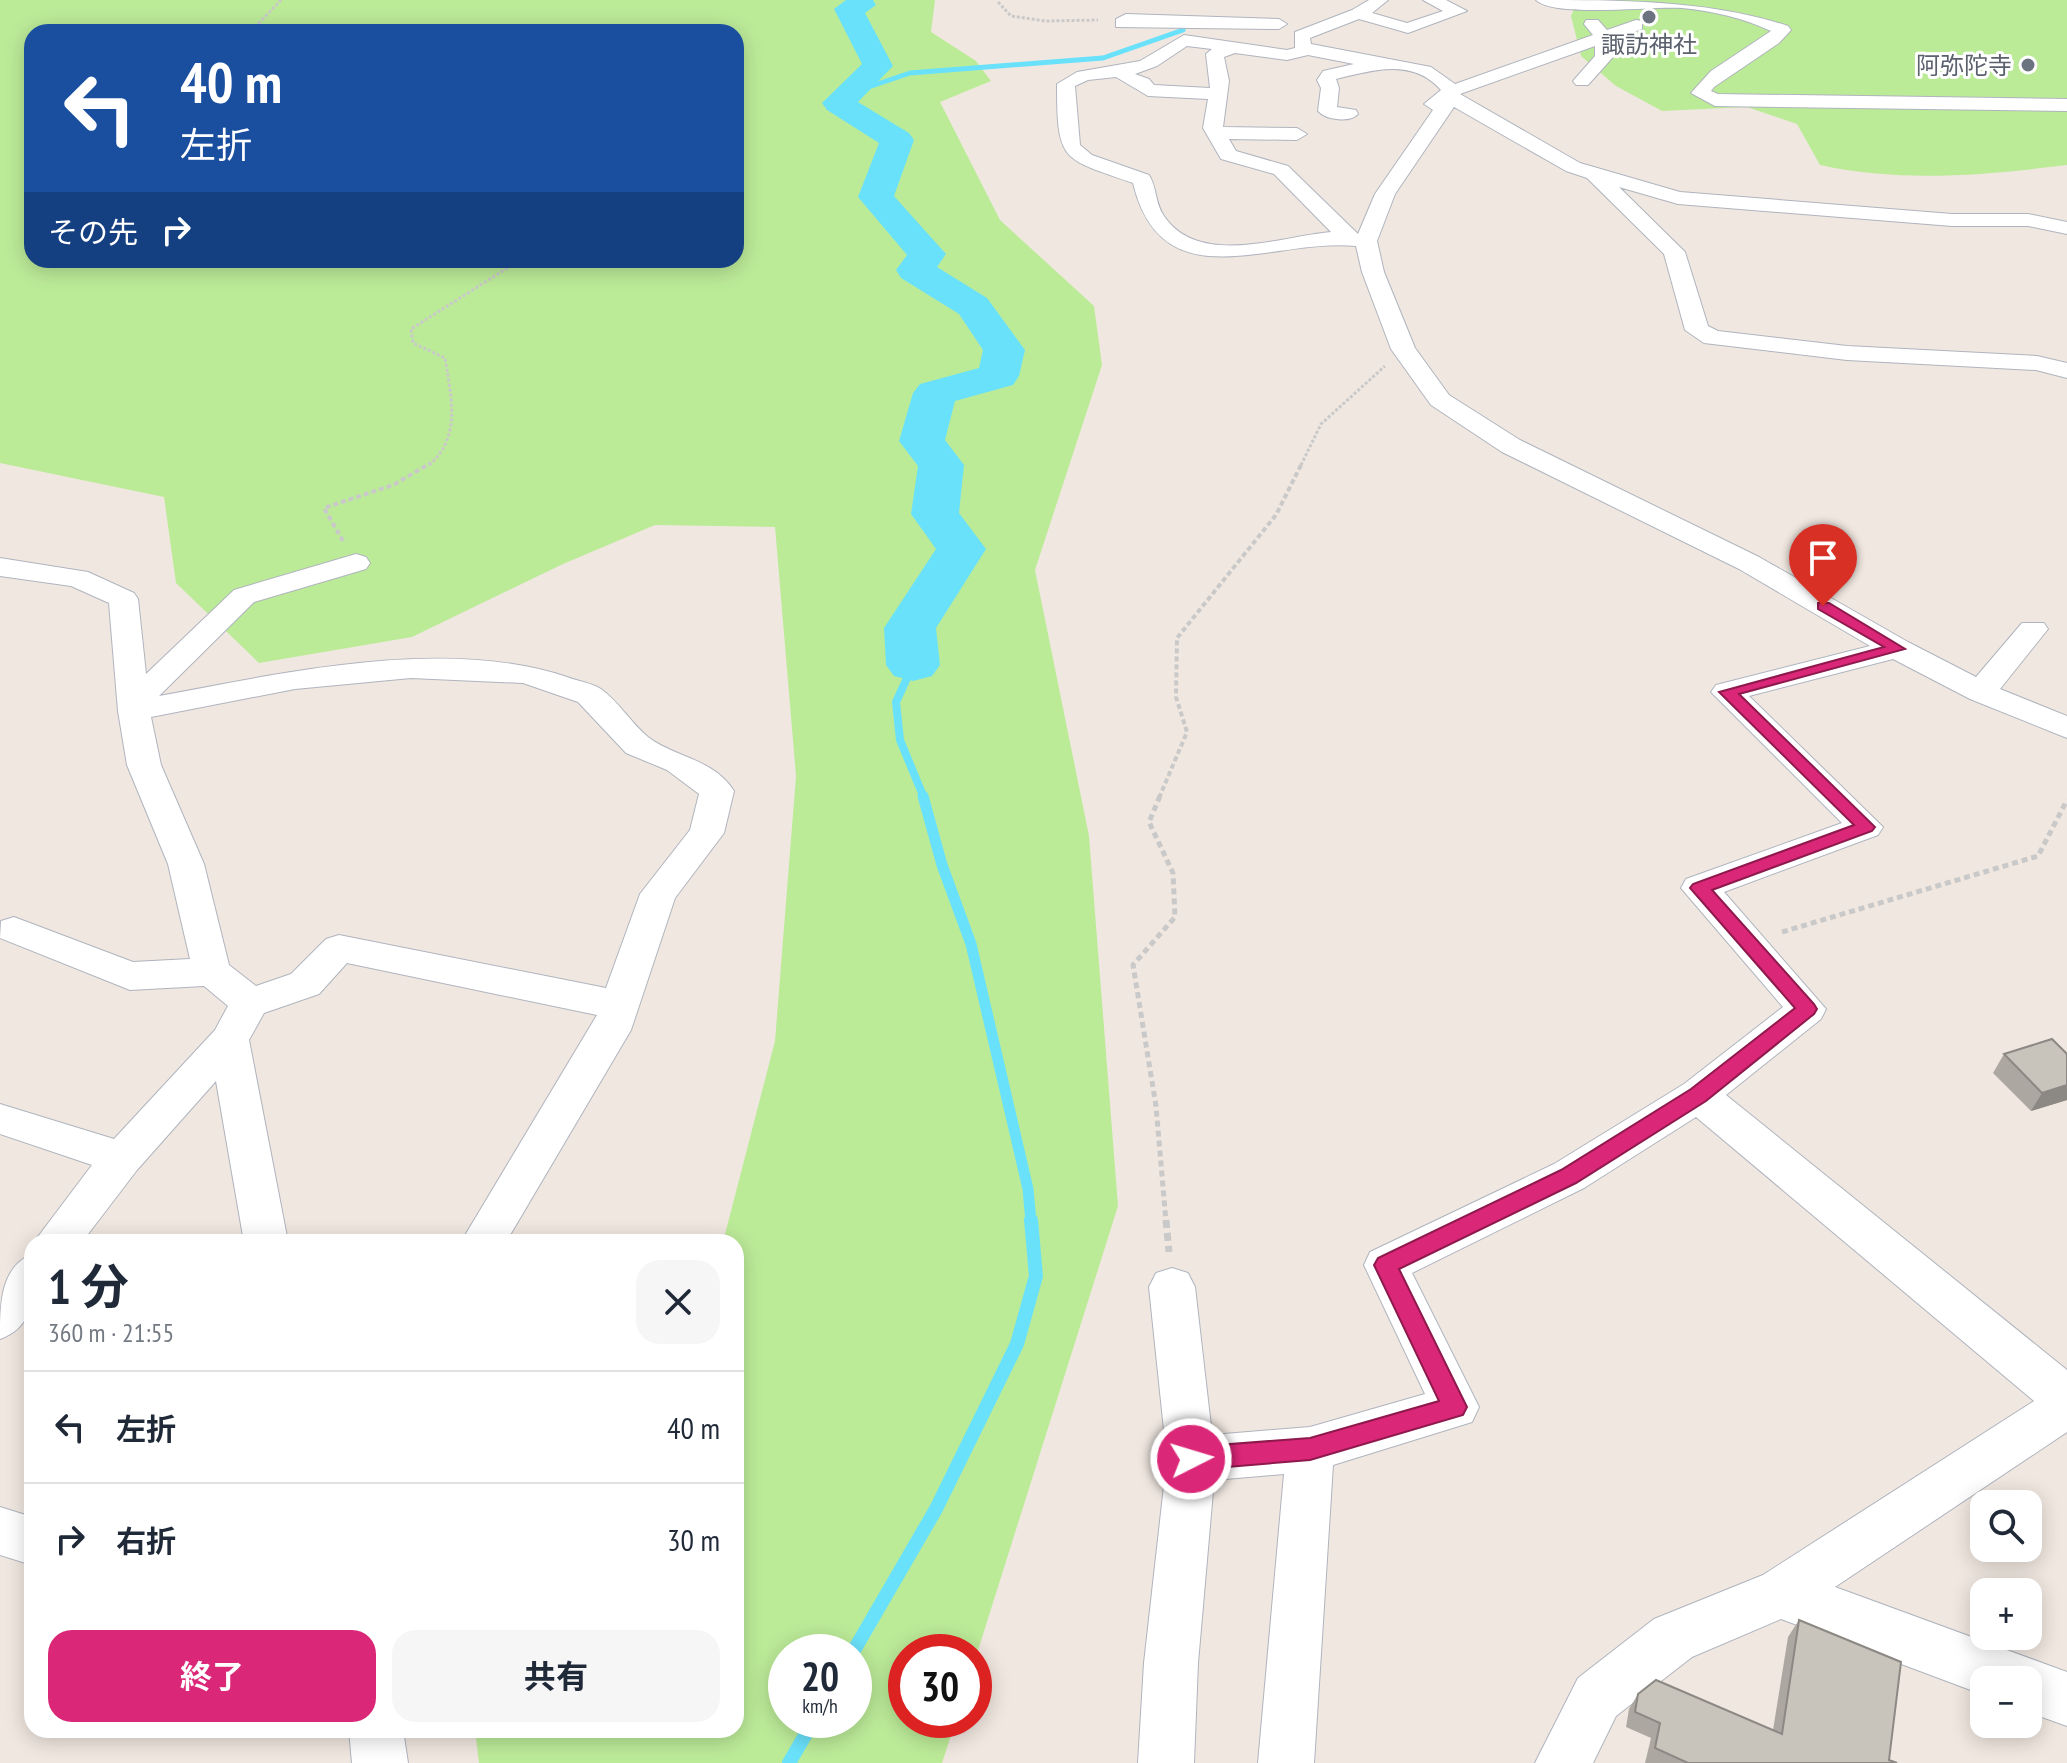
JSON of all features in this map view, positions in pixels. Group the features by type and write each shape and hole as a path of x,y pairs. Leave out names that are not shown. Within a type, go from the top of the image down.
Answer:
{"street":[{"path":"1123,0 1146,19"},
{"path":"1307,50 1303,47 1301,36 1358,14 1380,0"},
{"path":"1408,28 1459,11 1431,0"},
{"path":"1544,0 1571,7 1603,35 1604,57 1576,81 1572,71 1544,57"},
{"path":"1525,12 1679,3 1732,12 1782,30 1771,42 1707,81 1700,93 1715,100 2067,105"},
{"path":"1279,4 1279,24"},
{"path":"1349,114 1327,111 1329,75 1424,48 1422,34 1358,14"},
{"path":"1124,21 1146,19 1318,27"},
{"path":"1414,112 1544,57 1636,25"},
{"path":"1357,238 1234,251 1206,250 1173,237 1157,223 1142,179 1081,160 1067,142 1066,84 1074,78 1121,72 1146,65 1184,40 1229,49 1287,55 1307,50 1417,69 1446,80 1457,92 1550,155 1593,173 1678,198 1952,220 2028,220 2067,228"},
{"path":"1229,49 1215,54 1220,81 1213,128 1228,155 1281,170 1357,238 1403,349 1440,400 1511,446 1749,563 1897,649 1981,692 2067,728"},
{"path":"1121,72 1131,80 1147,78 1148,90 1218,94"},
{"path":"1357,238 1457,92"},
{"path":"1216,133 1297,134"},
{"path":"1593,173 1674,252 1697,330 1712,338 1847,353 2037,363 2067,371"},
{"path":"135,706 244,596 356,563"},
{"path":"0,567 78,578 123,599 144,765 186,864 212,972 250,1003"},
{"path":"1981,692 2033,629"},
{"path":"1191,1459 1310,1449 1455,1407 1386,1265 1569,1176 1698,1095 1807,1009 1699,888 1866,827 1727,692 1897,649"},
{"path":"135,706 295,680 411,669 526,674 589,695 638,746 679,763 717,791 707,833 658,894 611,1030 488,1234"},
{"path":"14,930 130,976 212,972"},
{"path":"62,1234 122,1158 229,1040 250,1003 305,984 339,948 578,999 620,1004"},
{"path":"229,1040 265,1234"},
{"path":"1698,1095 2067,1399"},
{"path":"3,1119 122,1158"},
{"path":"1166,1763 1171,1663 1191,1459 1172,1287"},
{"path":"1563,1763 1597,1697 1673,1638 1781,1593 2067,1406"},
{"path":"1286,1763 1310,1449"},
{"path":"0,1531 24,1538"},
{"path":"1781,1593 1977,1666"},
{"path":"2042,1690 2067,1699"},
{"path":"377,1738 380,1763"}],"path":[{"path":"258,24 281,0"},
{"path":"998,2 1011,16 1022,18 1124,21"},
{"path":"356,563 324,508 416,475 447,446 452,404 445,358 413,343 411,329 425,316 495,280 510,268"},
{"path":"1172,1287 1156,1106 1133,965 1175,917 1173,873 1149,822 1187,732 1176,697 1177,638 1276,515 1321,424 1403,349"},
{"path":"1748,943 2038,856 2067,800"}],"green space":[{"path":"0,0 935,0 931,32 976,61 991,81 940,102 1000,220 1094,306 1102,365 1035,570 1089,836 1118,1206 983,1634 888,1634 888,1738 950,1738 942,1763 479,1763 476,1738 744,1738 744,1234 725,1234 775,1041 796,776 775,527 655,525 563,564 412,637 259,663 176,583 164,497 0,463"},
{"path":"1578,0 2067,0 2067,165 2006,172 1912,176 1820,165 1797,124 1747,107 1662,111 1616,86 1581,56 1571,16"}],"building":[{"path":"2052,1039 2067,1054 2067,1085 2042,1093 2004,1054"},
{"path":"1799,1620 1901,1662 1889,1760 1897,1763 1688,1763 1655,1748 1660,1723 1635,1712 1638,1694 1656,1680 1782,1734"}],"waterway":[{"path":"854,0 858,3"},
{"path":"858,3 862,5 848,9 878,66 838,103 897,140 876,197 927,254 915,270 973,306 1004,350 998,376 935,393 922,441 941,465 935,514 961,549 910,628 913,665"},
{"path":"848,94 910,73 1103,58 1183,30"},
{"path":"913,665 896,702 900,740 924,798"},
{"path":"923,796 942,865 971,944 1028,1189 1031,1222"},
{"path":"863,1634 936,1509 1017,1344 1036,1276 1031,1220"},
{"path":"789,1763 804,1738"}],"place":[{"name":"諏訪神社","path":"1649,17"},
{"name":"阿弥陀寺","path":"2028,65"}],"route":[{"path":"1191,1459 1310,1449 1455,1407 1386,1265 1569,1176 1698,1095 1807,1009 1699,888 1866,827 1727,692 1897,649 1823,606"}]}
